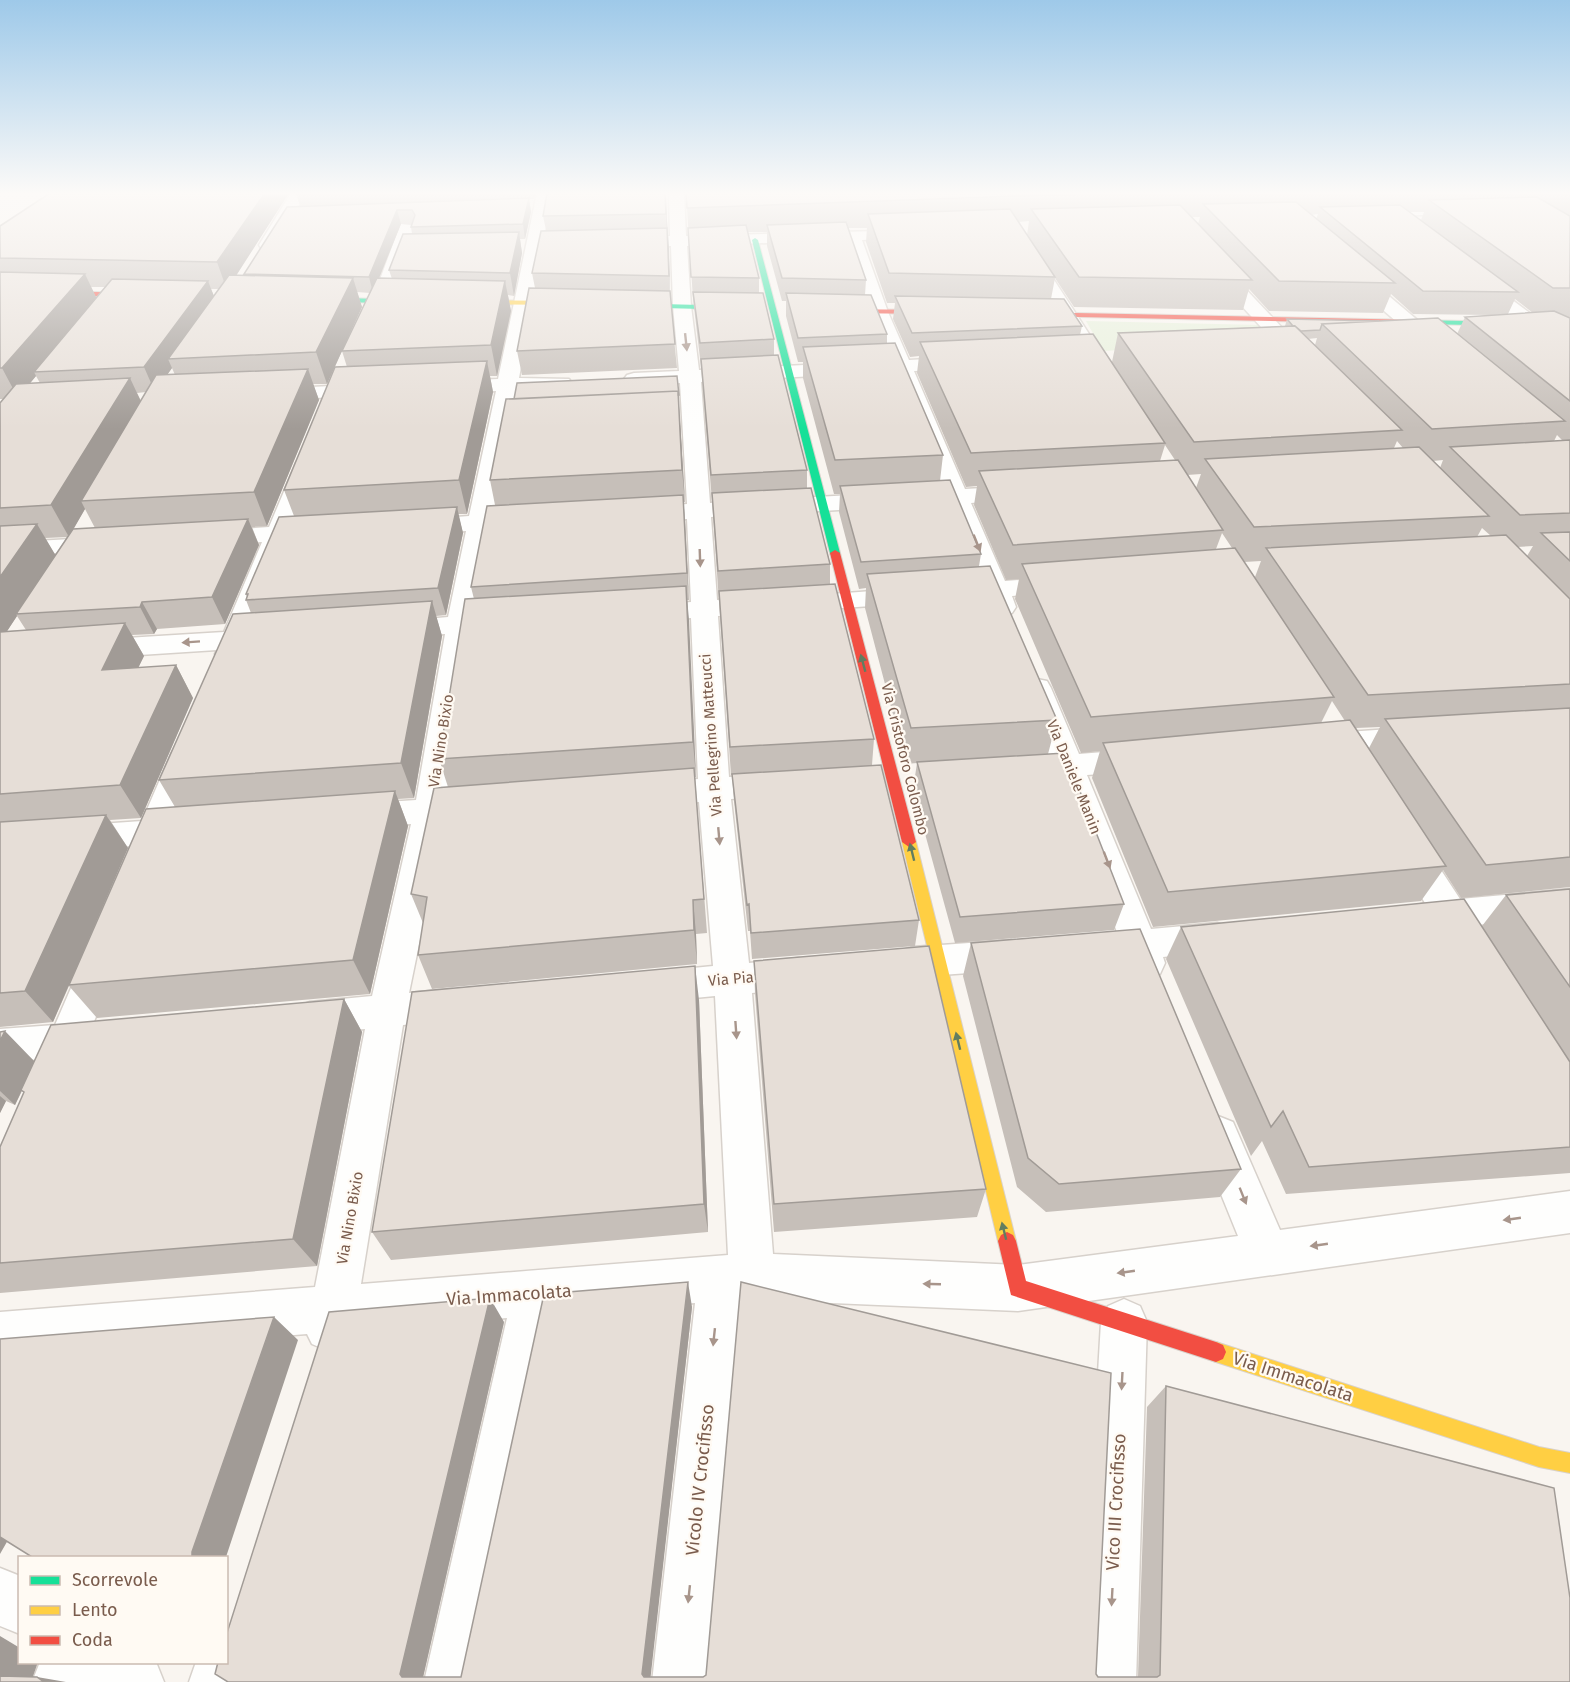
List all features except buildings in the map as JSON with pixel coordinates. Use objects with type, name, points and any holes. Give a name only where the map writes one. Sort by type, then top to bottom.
[{"type":"street","points":[[362,331],[395,271]]},
{"type":"street","name":"Via Nino Bixio","points":[[313,1374],[334,1307],[387,1011],[430,811],[460,625],[481,523],[513,422],[507,385],[523,302],[533,271]]},
{"type":"street","name":"Via Pellegrino Matteucci","points":[[680,271],[690,376],[680,413],[699,511],[702,610],[714,789],[732,979],[736,1277]]},
{"type":"street","name":"Via Cristoforo Colombo","points":[[760,271],[767,309],[787,371],[939,960],[1018,1288]]},
{"type":"street","points":[[865,271],[879,312],[1015,634]]},
{"type":"street","points":[[1040,271],[1119,396]]},
{"type":"street","points":[[1219,271],[1314,372]]},
{"type":"street","points":[[1349,271],[1447,355]]},
{"type":"street","points":[[1463,271],[1570,352]]},
{"type":"street","points":[[0,292],[163,295]]},
{"type":"street","points":[[102,312],[116,294]]},
{"type":"street","points":[[305,299],[429,302]]},
{"type":"street","points":[[452,302],[580,304]]},
{"type":"street","points":[[614,304],[767,309]]},
{"type":"street","points":[[820,310],[950,313]]},
{"type":"street","points":[[1020,314],[1406,320],[1570,331]]},
{"type":"street","points":[[1407,342],[1570,325]]},
{"type":"street","points":[[1267,349],[1314,346]]},
{"type":"street","points":[[217,682],[348,362]]},
{"type":"street","points":[[610,380],[986,362]]},
{"type":"street","points":[[427,388],[576,382]]},
{"type":"street","points":[[254,396],[392,389]]},
{"type":"street","points":[[619,515],[1039,492]]},
{"type":"street","points":[[398,528],[550,519]]},
{"type":"street","points":[[71,556],[89,525]]},
{"type":"street","points":[[184,540],[338,531]]},
{"type":"street","points":[[0,550],[71,556],[125,543]]},
{"type":"street","points":[[622,615],[1091,583]]},
{"type":"street","points":[[365,631],[530,621]]},
{"type":"street","points":[[68,650],[294,636]]},
{"type":"street","name":"Via Daniele Manin","points":[[1029,667],[1158,989]]},
{"type":"street","points":[[135,876],[199,725]]},
{"type":"street","points":[[1335,732],[1361,772]]},
{"type":"street","points":[[1294,746],[1335,732],[1444,736]]},
{"type":"street","points":[[999,771],[1165,758]]},
{"type":"street","points":[[620,796],[809,783]]},
{"type":"street","points":[[326,819],[501,806]]},
{"type":"street","points":[[1393,823],[1476,954]]},
{"type":"street","points":[[0,843],[211,827]]},
{"type":"street","points":[[1391,920],[1570,903]]},
{"type":"street","points":[[881,965],[1140,945],[1248,934]]},
{"type":"street","points":[[48,1083],[108,942]]},
{"type":"street","name":"Via Pia","points":[[625,989],[836,970]]},
{"type":"street","points":[[280,1021],[482,1002]]},
{"type":"street","points":[[0,1046],[115,1036]]},
{"type":"street","points":[[1208,1110],[1267,1252]]},
{"type":"street","name":"Via Immacolata","points":[[0,1335],[736,1277],[1018,1288],[1570,1212]]},
{"type":"street","name":"Vicolo IV Crocifisso","points":[[680,1682],[736,1277]]},
{"type":"street","name":"Via Immacolata","points":[[1018,1288],[1124,1322],[1552,1474]]},
{"type":"street","points":[[452,1682],[535,1294]]},
{"type":"street","name":"Vico III Crocifisso","points":[[1108,1682],[1124,1322]]},
{"type":"street","points":[[0,1595],[18,1606]]},
{"type":"street","points":[[60,1682],[69,1664]]},
{"type":"street","points":[[109,1664],[136,1682]]},
{"type":"street","points":[[218,1682],[223,1664]]},
{"type":"green space","points":[[1086,321],[1260,325],[1275,341],[1103,351]]},
{"type":"traffic: fast","points":[[763,271],[835,553]]},
{"type":"traffic: fast","points":[[314,299],[412,302]]},
{"type":"traffic: fast","points":[[626,305],[739,308]]},
{"type":"traffic: fast","points":[[1421,322],[1570,325]]},
{"type":"traffic: slow","points":[[464,302],[571,303]]},
{"type":"traffic: slow","points":[[909,842],[1007,1241]]},
{"type":"traffic: slow","points":[[1216,1352],[1539,1457],[1570,1463]]},
{"type":"traffic: jam","points":[[0,292],[145,295]]},
{"type":"traffic: jam","points":[[833,311],[940,312]]},
{"type":"traffic: jam","points":[[1031,314],[1421,322]]},
{"type":"traffic: jam","points":[[835,553],[909,842]]},
{"type":"traffic: jam","points":[[1007,1241],[1018,1288],[1216,1352]]}]
